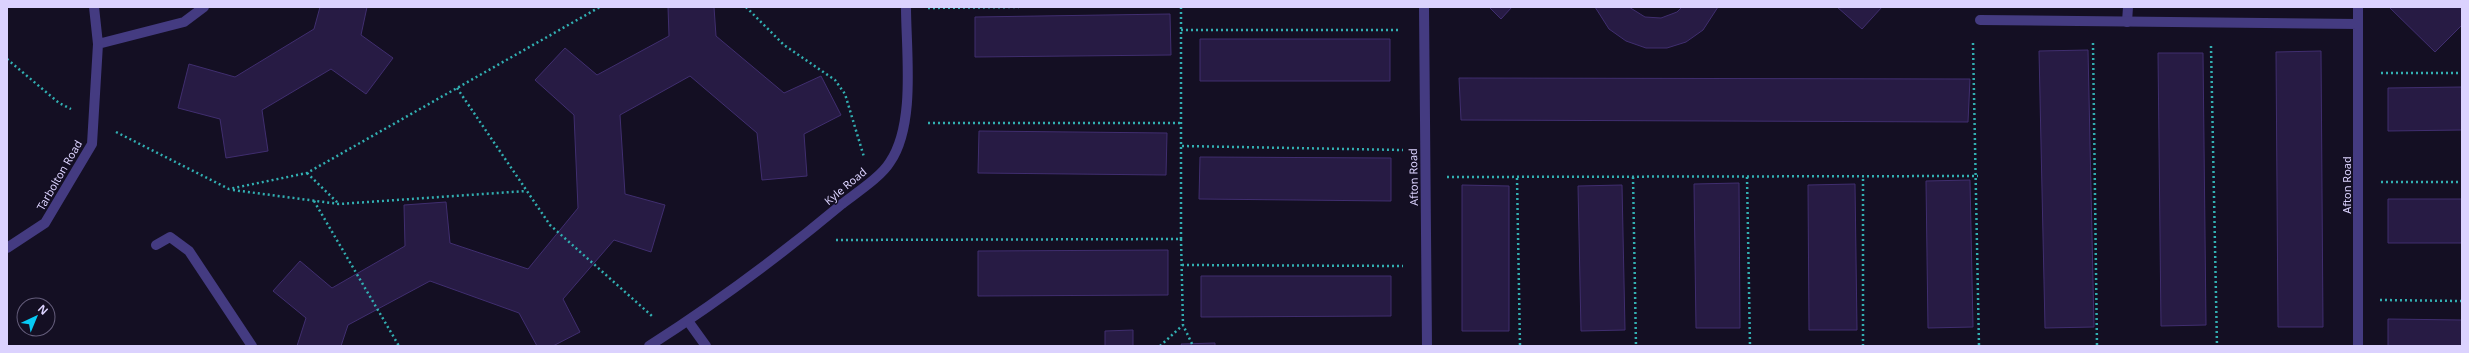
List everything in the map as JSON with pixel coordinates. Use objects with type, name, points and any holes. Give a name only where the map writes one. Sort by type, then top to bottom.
[{"type":"street","name":"Tarbolton Road","points":[[7,248],[45,223],[92,144],[98,44],[94,7]]},
{"type":"street","points":[[98,44],[184,22],[204,7]]},
{"type":"street","name":"Afton Road","points":[[1424,7],[1427,346]]},
{"type":"street","points":[[2128,7],[2128,22]]},
{"type":"street","name":"Afton Road","points":[[2358,7],[2358,346]]},
{"type":"street","name":"Kyle Road","points":[[649,346],[688,321],[799,240],[871,181],[890,162],[902,135],[906,108],[906,8]]},
{"type":"street","points":[[1980,20],[2358,24]]},
{"type":"street","points":[[156,245],[170,237],[189,251],[252,346]]},
{"type":"street","points":[[688,321],[706,346]]},
{"type":"path","points":[[229,189],[306,173],[600,7]]},
{"type":"path","points":[[746,7],[784,46],[834,80],[844,94],[871,181]]},
{"type":"path","points":[[906,8],[1019,7]]},
{"type":"path","points":[[1180,7],[1183,325],[1193,346]]},
{"type":"path","points":[[1181,30],[1424,30]]},
{"type":"path","points":[[1972,35],[1979,346]]},
{"type":"path","points":[[2093,39],[2097,346]]},
{"type":"path","points":[[2211,41],[2217,346]]},
{"type":"path","points":[[7,59],[59,103],[229,189],[339,204],[527,190]]},
{"type":"path","points":[[2358,73],[2462,72]]},
{"type":"path","points":[[457,88],[550,225],[670,332]]},
{"type":"path","points":[[903,123],[1182,123]]},
{"type":"path","points":[[1182,146],[1425,150]]},
{"type":"path","points":[[306,173],[339,204]]},
{"type":"path","points":[[1425,176],[1517,178],[1978,176]]},
{"type":"path","points":[[1863,176],[1863,346]]},
{"type":"path","points":[[1632,177],[1636,346]]},
{"type":"path","points":[[1747,177],[1750,346]]},
{"type":"path","points":[[1517,178],[1520,346]]},
{"type":"path","points":[[2358,182],[2462,182]]},
{"type":"path","points":[[314,201],[399,346]]},
{"type":"path","points":[[799,240],[1181,239]]},
{"type":"path","points":[[1182,265],[1426,266]]},
{"type":"path","points":[[2358,300],[2462,301]]},
{"type":"path","points":[[1160,346],[1183,325]]},
{"type":"building","points":[[320,7],[367,7],[361,35],[393,58],[366,94],[331,69],[262,110],[268,151],[226,158],[220,119],[178,108],[189,64],[235,77],[314,29]]},
{"type":"building","points":[[668,7],[714,7],[716,36],[784,93],[821,76],[841,115],[804,134],[807,176],[762,180],[757,133],[690,76],[620,115],[625,194],[665,205],[651,252],[614,240],[563,299],[580,332],[553,346],[537,346],[519,313],[430,281],[348,325],[341,346],[297,346],[306,318],[273,291],[300,261],[332,288],[405,246],[404,205],[446,202],[450,243],[528,269],[578,208],[574,115],[535,80],[565,48],[597,75],[669,36]]},
{"type":"building","points":[[1489,7],[1512,7],[1501,19]]},
{"type":"building","points":[[1595,7],[1629,7],[1645,17],[1661,18],[1677,12],[1682,7],[1718,7],[1703,30],[1686,42],[1667,48],[1646,48],[1626,41],[1609,29]]},
{"type":"building","points":[[1837,7],[1882,7],[1862,29]]},
{"type":"building","points":[[2389,7],[2462,7],[2462,25],[2435,52]]},
{"type":"building","points":[[1170,14],[1171,55],[975,57],[975,17]]},
{"type":"building","points":[[1200,39],[1390,39],[1390,81],[1200,81]]},
{"type":"building","points":[[2088,50],[2094,327],[2045,328],[2039,51]]},
{"type":"building","points":[[2321,51],[2323,327],[2278,327],[2276,52]]},
{"type":"building","points":[[2158,53],[2203,53],[2206,325],[2161,326]]},
{"type":"building","points":[[1459,78],[1970,79],[1968,122],[1461,120]]},
{"type":"building","points":[[2462,87],[2462,130],[2388,131],[2388,88]]},
{"type":"building","points":[[979,131],[1167,133],[1166,175],[978,173]]},
{"type":"building","points":[[1200,157],[1391,158],[1391,201],[1199,199]]},
{"type":"building","points":[[1970,180],[1973,327],[1928,328],[1926,181]]},
{"type":"building","points":[[1739,183],[1740,328],[1696,328],[1694,184]]},
{"type":"building","points":[[1855,184],[1857,330],[1809,330],[1808,185]]},
{"type":"building","points":[[1462,185],[1509,186],[1509,331],[1462,331]]},
{"type":"building","points":[[1622,185],[1625,330],[1581,331],[1578,186]]},
{"type":"building","points":[[2388,199],[2462,199],[2462,243],[2388,243]]},
{"type":"building","points":[[1168,250],[1168,295],[978,296],[978,251]]},
{"type":"building","points":[[1201,276],[1391,276],[1391,316],[1201,317]]},
{"type":"building","points":[[2388,319],[2462,320],[2462,346],[2388,346]]},
{"type":"building","points":[[1133,330],[1133,346],[1105,346],[1105,331]]},
{"type":"building","points":[[1215,343],[1215,346],[1182,346],[1181,344]]}]
